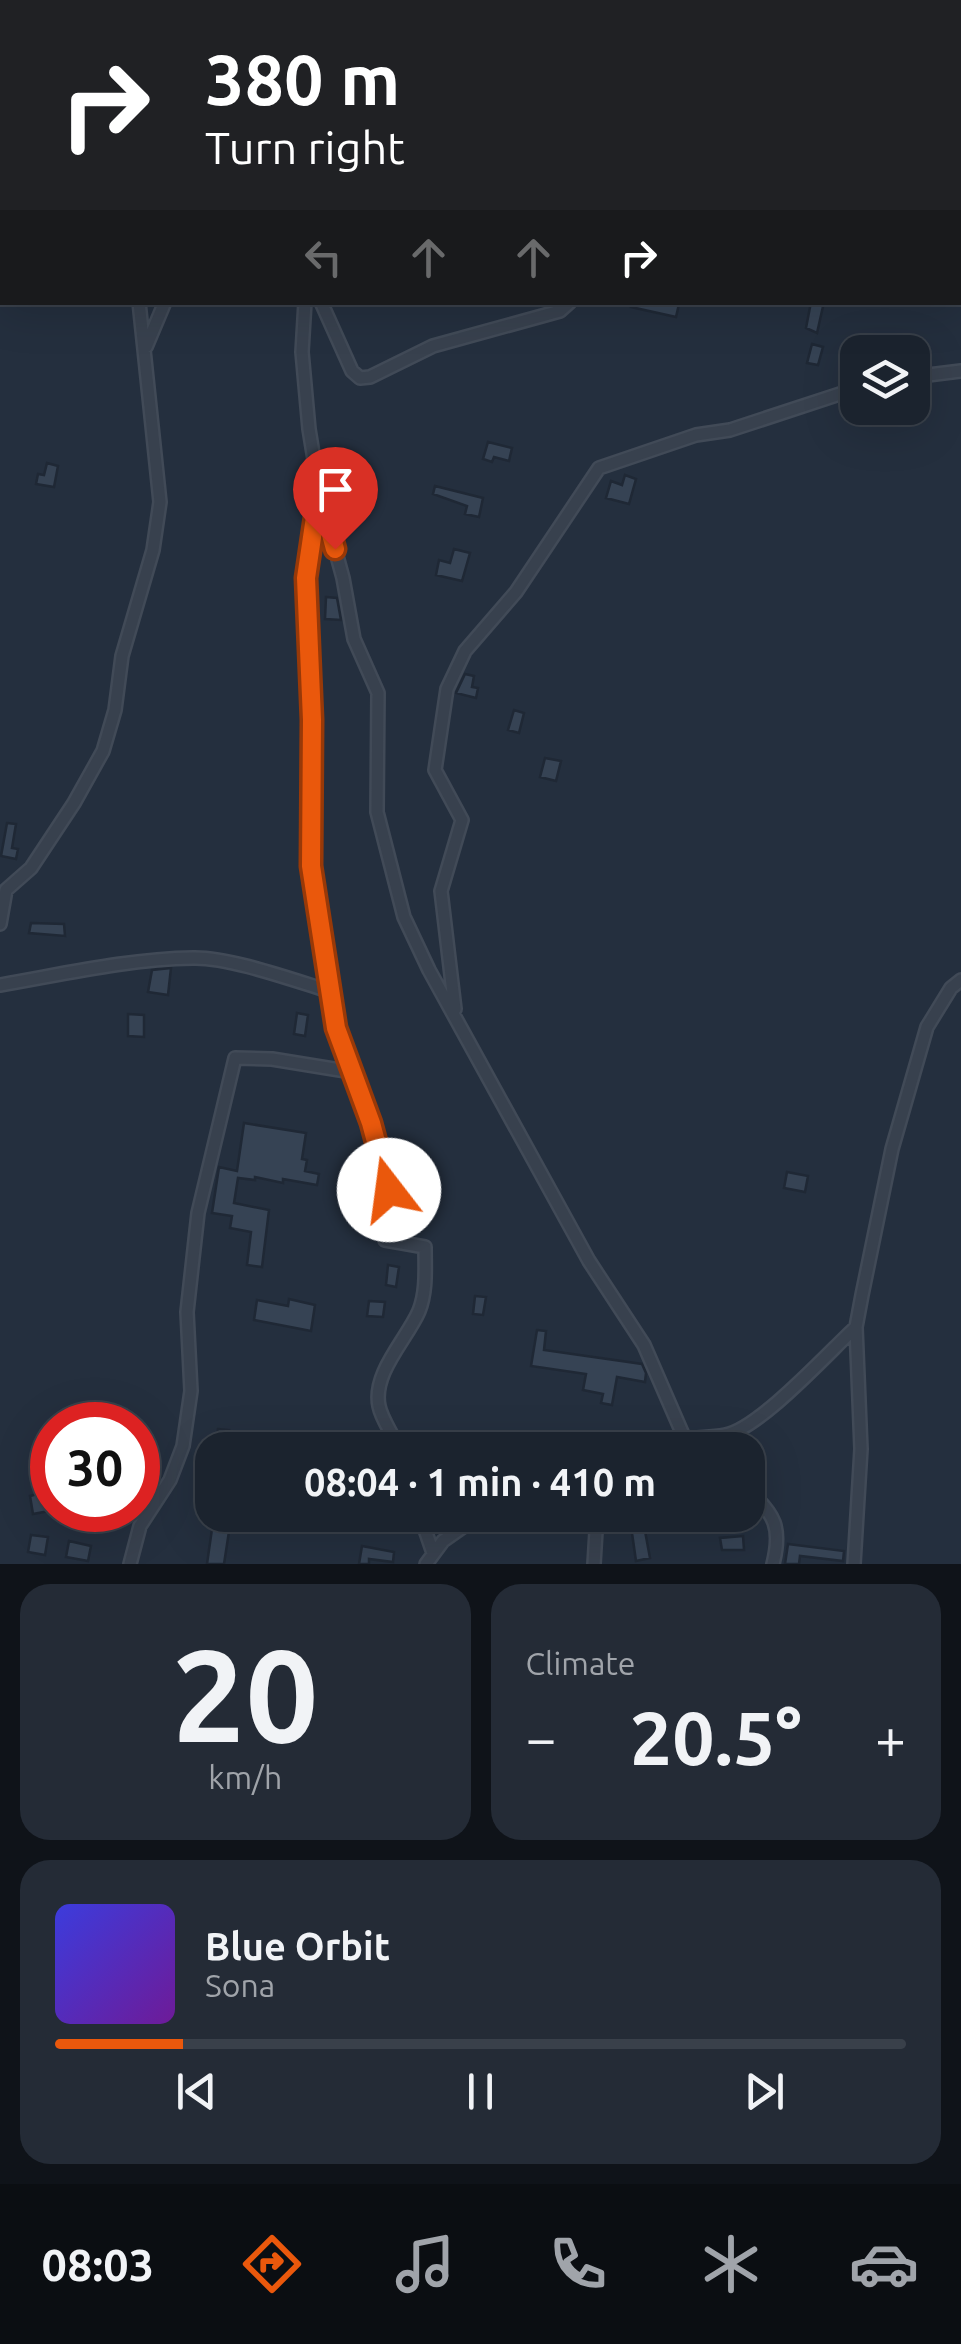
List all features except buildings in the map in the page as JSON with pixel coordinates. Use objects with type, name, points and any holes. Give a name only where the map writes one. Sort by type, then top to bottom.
[{"type":"street","points":[[0,924],[6,890],[31,868],[74,803],[102,751],[115,710],[122,656],[160,519],[140,305]]},
{"type":"street","points":[[144,351],[164,305]]},
{"type":"street","points":[[305,305],[302,352],[319,490],[343,578],[354,639],[378,693],[377,812],[404,916],[589,1261],[644,1345],[681,1432]]},
{"type":"street","points":[[322,305],[352,371],[360,378],[388,370],[433,346],[560,311],[567,305]]},
{"type":"street","points":[[930,375],[961,371]]},
{"type":"street","points":[[456,1018],[441,892],[462,820],[435,770],[447,688],[465,651],[516,592],[599,468],[696,435],[730,430],[840,394]]},
{"type":"street","points":[[319,490],[306,578],[311,676],[311,866],[336,1028],[371,1123],[389,1190],[385,1240],[425,1247],[419,1310],[380,1388],[378,1405],[390,1432]]},
{"type":"street","points":[[0,985],[147,960],[195,958],[275,974],[329,992]]},
{"type":"street","points":[[854,1564],[861,1449],[856,1327],[892,1148],[927,1027],[951,988],[961,980]]},
{"type":"street","points":[[130,1564],[140,1526],[170,1480],[183,1446],[191,1391],[187,1312],[198,1213],[236,1058],[272,1059],[352,1072]]},
{"type":"street","points":[[734,1432],[754,1422],[856,1327]]},
{"type":"street","points":[[765,1505],[778,1529],[773,1564]]},
{"type":"street","points":[[424,1532],[429,1558]]},
{"type":"street","points":[[429,1558],[455,1532]]},
{"type":"street","points":[[594,1564],[596,1532]]},
{"type":"route","points":[[335,549],[319,490],[306,578],[311,658],[311,866],[336,1028],[371,1123],[389,1190]]}]
